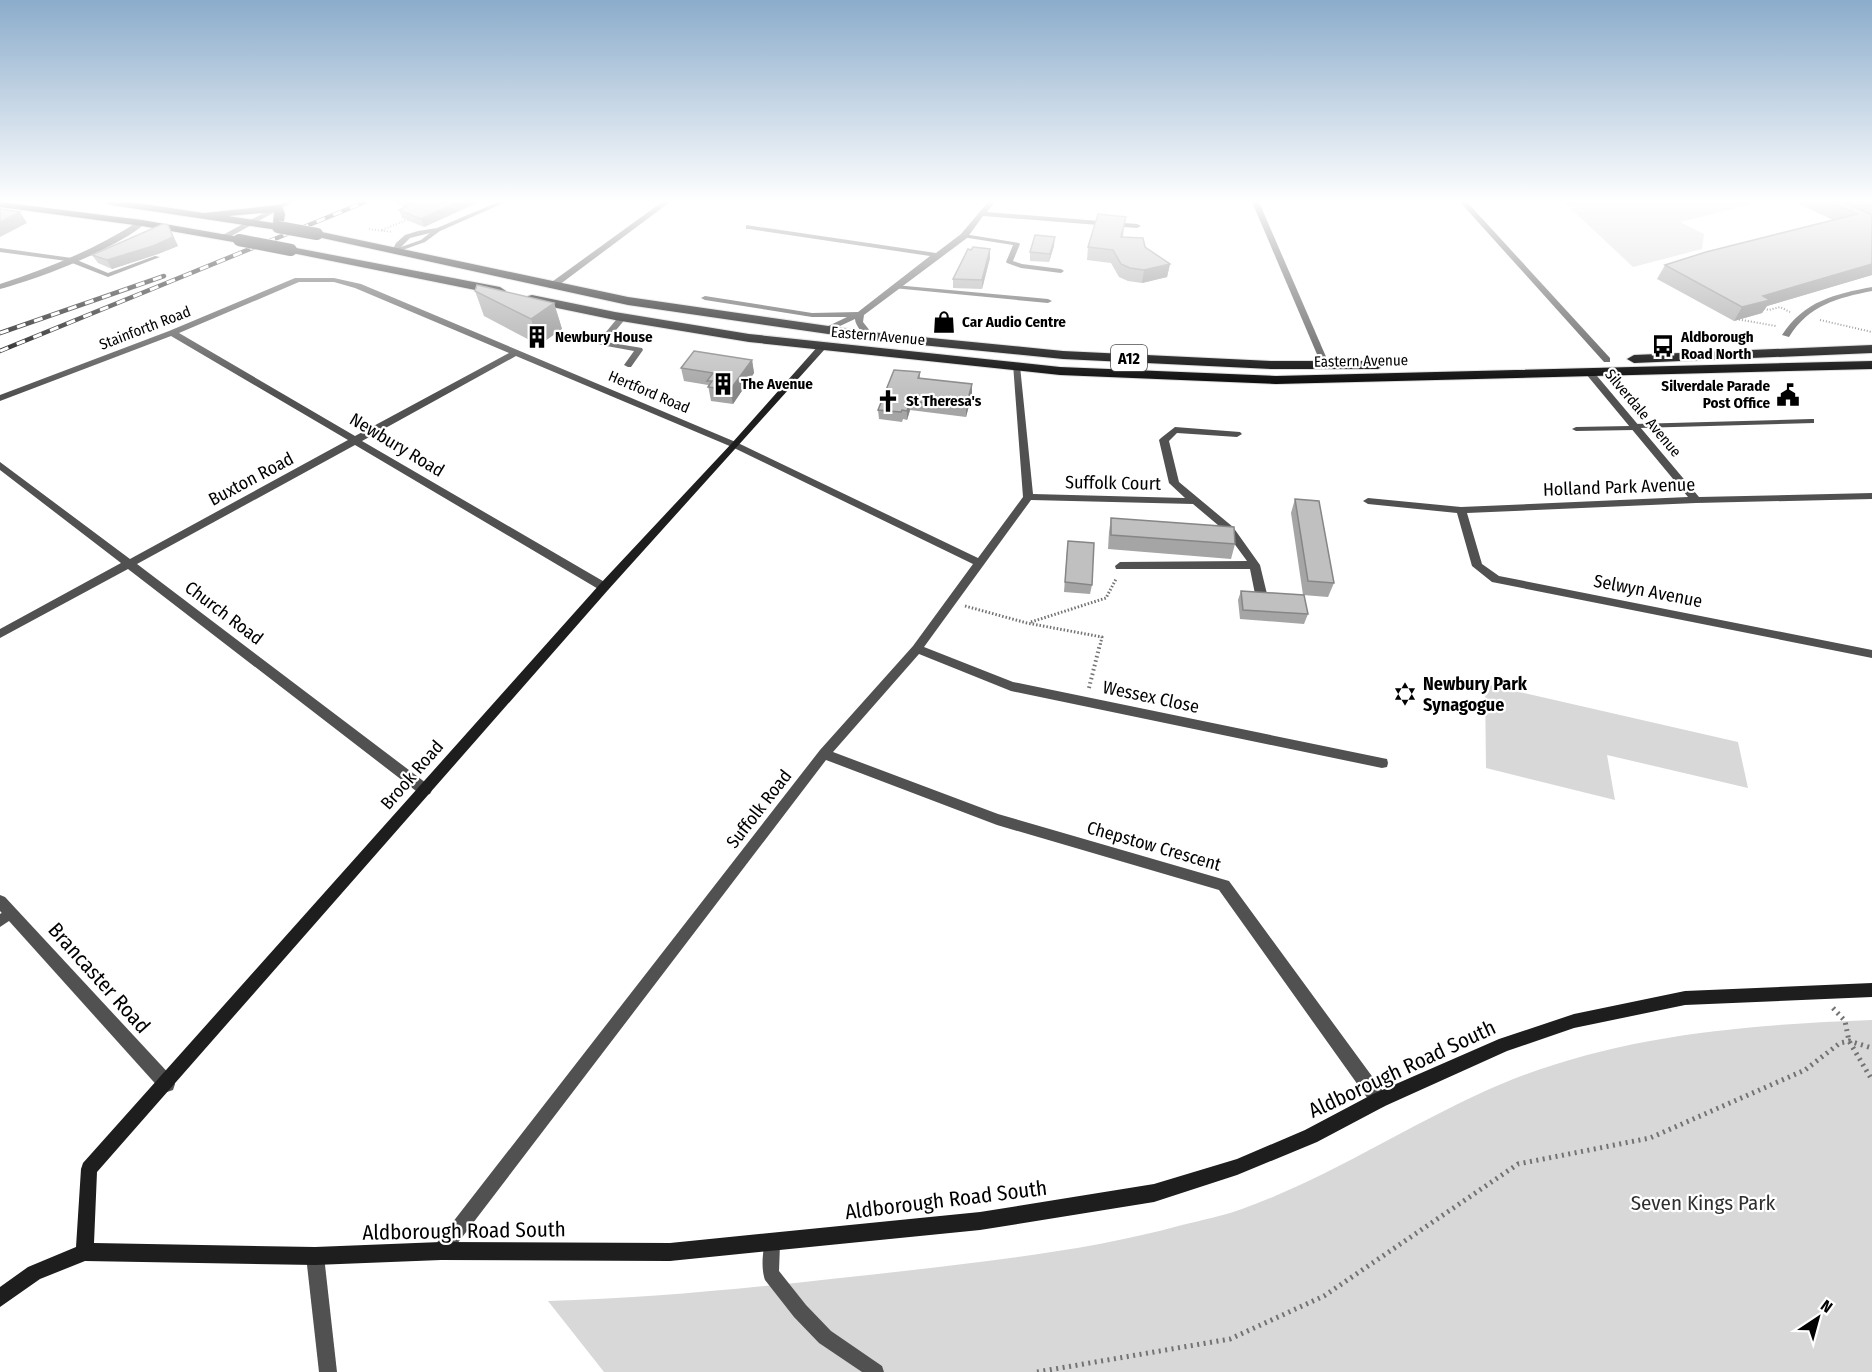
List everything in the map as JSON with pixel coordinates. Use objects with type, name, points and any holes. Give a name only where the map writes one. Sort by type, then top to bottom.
[{"type":"highway","name":"Eastern Avenue","points":[[370,266],[623,317],[822,347],[1060,371],[1276,380],[1872,365]]},
{"type":"highway","points":[[414,266],[423,275]]},
{"type":"highway","name":"Eastern Avenue","points":[[455,266],[628,302],[870,336],[1063,355],[1326,366],[1607,360],[1872,349]]},
{"type":"street","points":[[0,287],[57,266]]},
{"type":"street","points":[[552,286],[579,266]]},
{"type":"street","points":[[824,330],[861,314],[923,266]]},
{"type":"street","points":[[1283,266],[1326,366]]},
{"type":"street","points":[[1522,266],[1607,360]]},
{"type":"street","name":"Stainforth Road","points":[[0,398],[172,333],[298,280]]},
{"type":"street","name":"Hertford Road","points":[[298,280],[334,280],[358,286],[735,445],[978,562]]},
{"type":"street","points":[[705,298],[812,315],[861,314]]},
{"type":"street","points":[[861,314],[859,322],[870,336]]},
{"type":"street","name":"Newbury Road","points":[[172,333],[604,587]]},
{"type":"street","name":"Brook Road","points":[[85,1252],[89,1169],[167,1084],[604,587],[822,347]]},
{"type":"street","name":"Buxton Road","points":[[0,634],[517,352]]},
{"type":"street","points":[[1016,366],[1028,497]]},
{"type":"street","name":"Silverdale Avenue","points":[[1589,372],[1696,500]]},
{"type":"street","name":"Suffolk Court","points":[[1237,434],[1175,430],[1164,440],[1174,483],[1229,529],[1255,565],[1261,594]]},
{"type":"street","name":"Church Road","points":[[0,465],[425,790]]},
{"type":"street","name":"Holland Park Avenue","points":[[1368,501],[1461,510],[1696,500],[1872,496]]},
{"type":"street","name":"Suffolk Court","points":[[1028,497],[1197,501]]},
{"type":"street","name":"Suffolk Road","points":[[441,1251],[824,754],[917,649],[978,562],[1028,497]]},
{"type":"street","name":"Selwyn Avenue","points":[[1461,510],[1477,566],[1496,579],[1872,654]]},
{"type":"street","points":[[1122,566],[1255,565]]},
{"type":"street","name":"Wessex Close","points":[[917,649],[1011,686],[1382,763]]},
{"type":"street","name":"Chepstow Crescent","points":[[824,754],[997,819],[1224,885],[1379,1100]]},
{"type":"street","name":"Brancaster Road","points":[[0,901],[5,917],[167,1084]]},
{"type":"street","name":"Aldborough Road South","points":[[0,1298],[34,1273],[85,1252],[315,1256],[441,1251],[670,1252],[772,1244],[980,1221],[1154,1193],[1237,1167],[1311,1136],[1379,1100],[1505,1044],[1574,1021],[1685,998],[1872,990]]},
{"type":"street","points":[[315,1256],[328,1372]]},
{"type":"lane","points":[[84,266],[108,275],[132,266]]},
{"type":"lane","points":[[1021,266],[1061,271]]},
{"type":"lane","points":[[896,287],[1048,301]]},
{"type":"lane","points":[[1786,335],[1795,319],[1819,304],[1872,289]]},
{"type":"lane","points":[[623,317],[601,343],[639,350],[628,365]]},
{"type":"lane","points":[[1576,429],[1811,421]]},
{"type":"lane","points":[[772,1244],[771,1274],[800,1311],[825,1337],[876,1372]]},
{"type":"path","points":[[1768,305],[1775,308]]},
{"type":"path","points":[[1786,318],[1794,313]]},
{"type":"path","points":[[1732,317],[1780,327]]},
{"type":"path","points":[[1027,623],[1106,598],[1122,566]]},
{"type":"path","points":[[950,602],[1027,623],[1102,637],[1086,702]]},
{"type":"path","points":[[1819,992],[1845,1021],[1849,1041],[1872,1080]]},
{"type":"path","points":[[1037,1372],[1230,1339],[1324,1296],[1518,1164],[1650,1138],[1805,1070],[1840,1043],[1849,1041],[1872,1048]]},
{"type":"green space","points":[[1485,684],[1738,742],[1748,788],[1607,755],[1615,800],[1486,768]]},
{"type":"green space","name":"Seven Kings Park","points":[[1872,1020],[1872,1372],[604,1372],[548,1301],[682,1294],[815,1281],[1009,1258],[1079,1248],[1148,1234],[1227,1214],[1273,1197],[1334,1169],[1483,1092],[1529,1073],[1577,1058],[1625,1046],[1723,1030]]},
{"type":"building","points":[[959,266],[986,266],[982,280],[953,279]]},
{"type":"building","points":[[1126,266],[1161,266],[1144,270]]},
{"type":"building","points":[[1667,266],[1865,266],[1763,296],[1770,300],[1742,307]]},
{"type":"building","points":[[477,285],[554,303],[531,319],[475,291]]},
{"type":"building","points":[[694,351],[752,360],[730,390],[708,387],[712,381],[707,381],[713,373],[681,368]]},
{"type":"building","points":[[894,370],[920,372],[918,378],[972,384],[966,407],[910,401],[907,411],[878,410]]},
{"type":"building","points":[[1295,499],[1319,501],[1334,583],[1308,581]]},
{"type":"building","points":[[1111,518],[1234,527],[1235,544],[1111,535]]},
{"type":"building","points":[[1068,541],[1094,543],[1092,585],[1065,582]]},
{"type":"building","points":[[1241,591],[1304,595],[1308,614],[1243,610]]},
{"type":"railway","points":[[0,351],[208,266]]},
{"type":"railway","points":[[0,333],[164,276]]},
{"type":"place","name":"Car Audio Centre","points":[[944,322]]},
{"type":"place","name":"Newbury House","points":[[537,337]]},
{"type":"place","name":"Aldborough Road North","points":[[1663,346]]},
{"type":"place","name":"The Avenue","points":[[723,384]]},
{"type":"place","name":"Silverdale Parade Post Office","points":[[1788,395]]},
{"type":"place","name":"St Theresa's","points":[[888,401]]},
{"type":"place","name":"Newbury Park Synagogue","points":[[1405,694]]}]
